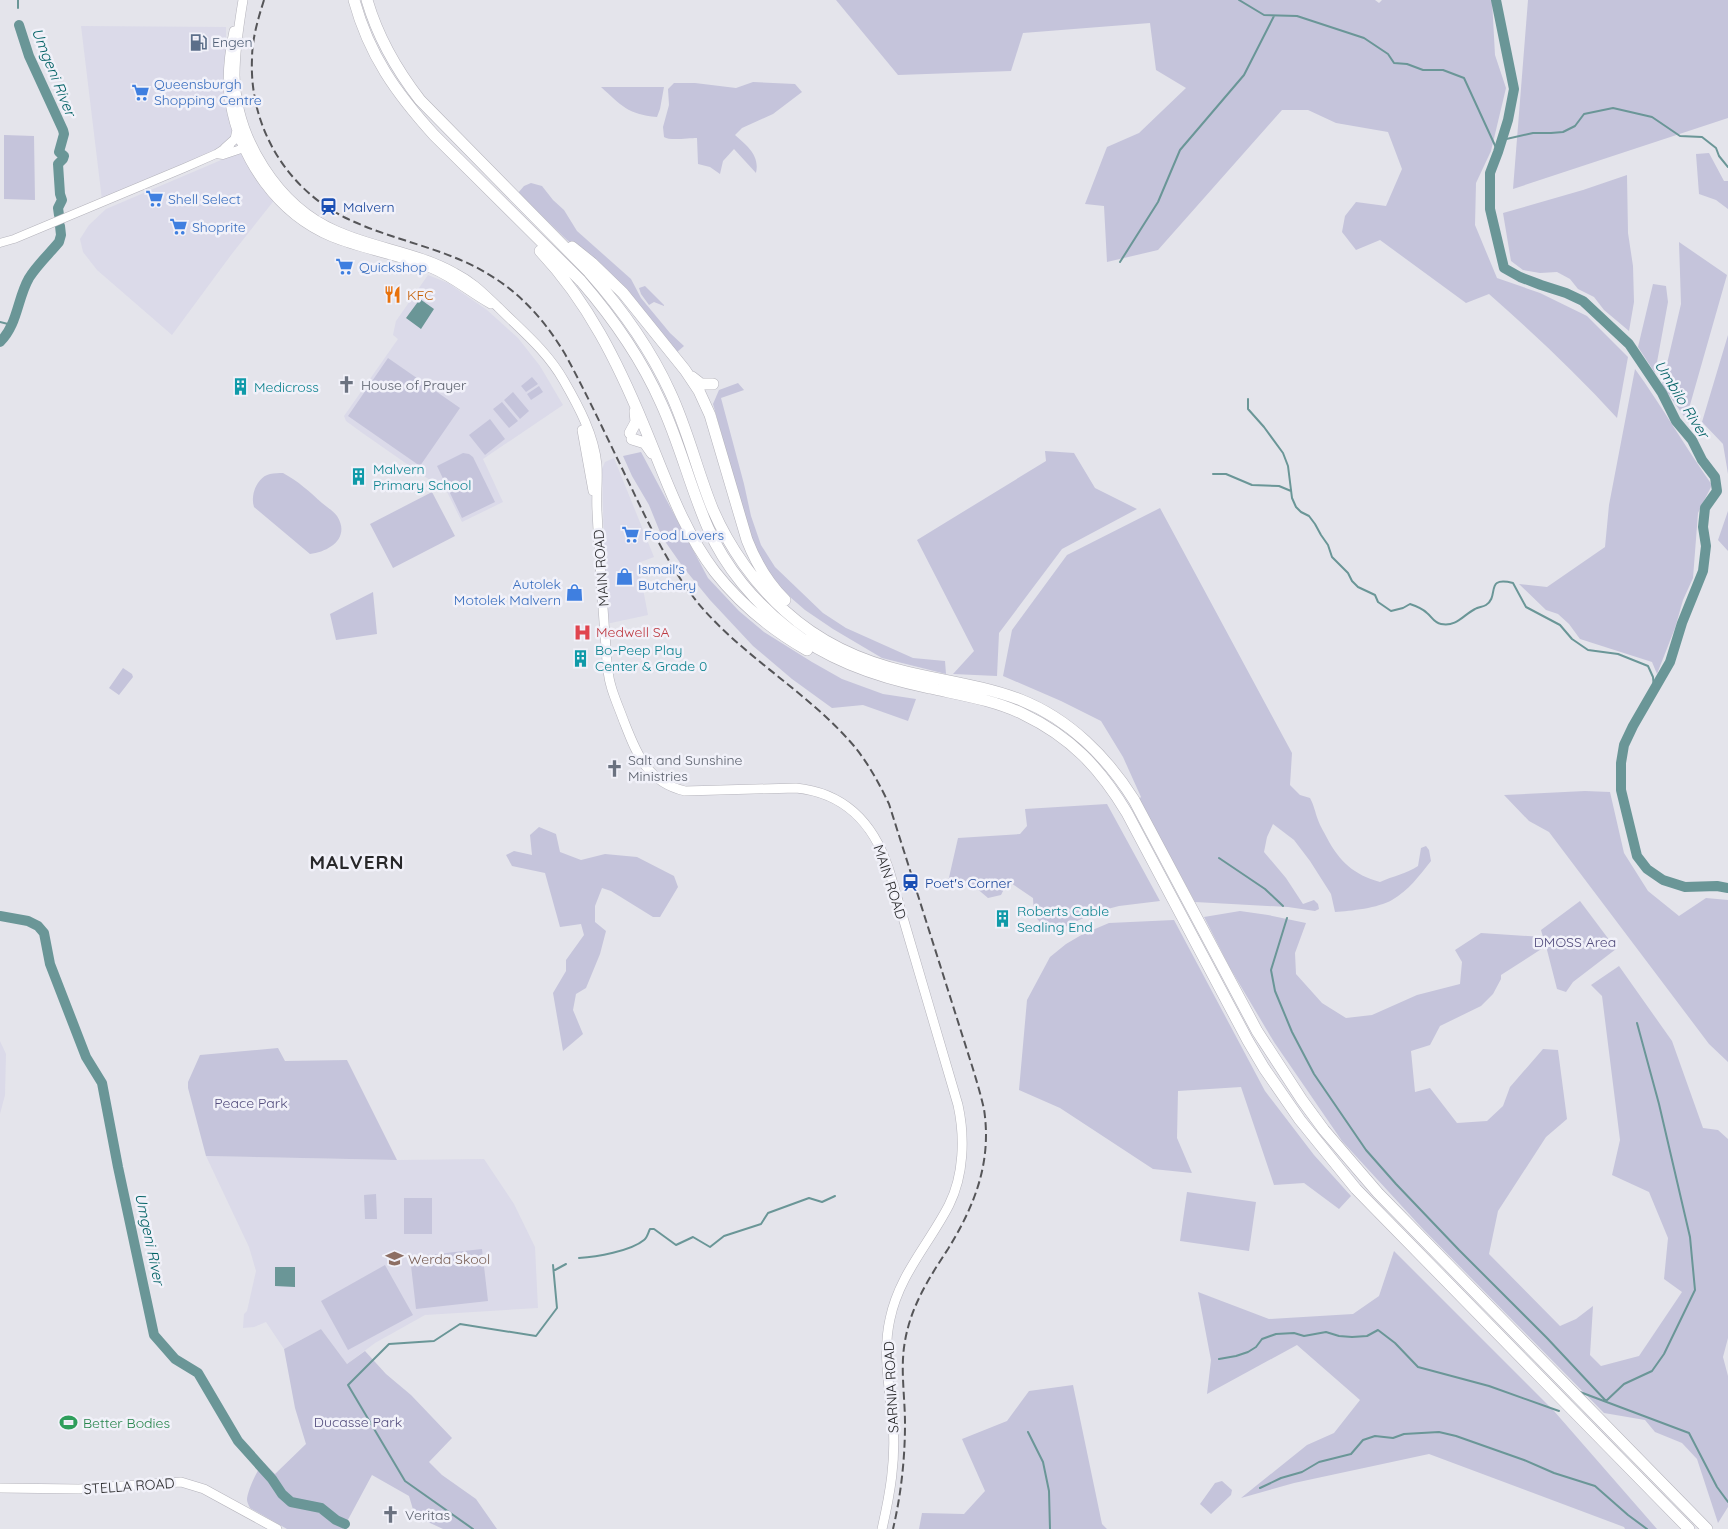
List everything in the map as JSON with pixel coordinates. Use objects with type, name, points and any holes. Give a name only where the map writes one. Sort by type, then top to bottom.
[{"type":"highway","points":[[354,0],[368,40],[387,77],[405,106],[418,123],[538,249],[583,304],[603,337],[682,516],[701,551],[730,590],[750,611],[788,639],[832,662],[894,684],[927,688]]},
{"type":"highway","points":[[368,0],[385,48],[408,85],[420,100],[610,295],[644,344],[670,391],[713,510],[733,548],[751,574],[780,606],[806,628],[842,649],[865,659],[906,672],[978,687],[1019,700],[1046,713],[1093,748],[1117,774],[1134,800],[1257,1031],[1324,1130],[1378,1193],[1707,1529]]},
{"type":"highway","points":[[387,77],[411,110],[434,135],[581,282],[618,328],[641,364],[661,402],[712,538],[751,594],[789,630],[825,652],[863,670],[892,679],[990,702],[1022,713],[1064,738],[1099,771],[1127,813],[1248,1041],[1281,1093],[1314,1139],[1388,1223],[1689,1529]]},
{"type":"highway","points":[[532,214],[592,263],[623,293],[685,370],[702,396],[710,416],[747,540],[754,559],[766,577],[794,610],[865,659]]},
{"type":"highway","points":[[685,370],[701,384],[713,386],[709,400],[710,416]]},
{"type":"highway","points":[[634,405],[636,422],[631,436],[645,443],[656,458]]},
{"type":"main road","name":"MAIN ROAD","points":[[243,4],[236,22],[229,67],[230,102],[237,130],[247,143]]},
{"type":"main road","name":"MAIN ROAD","points":[[243,4],[235,74],[247,143],[263,182],[299,218],[329,236],[358,247],[433,269],[498,308],[532,339],[558,371],[572,395],[584,439],[597,508],[610,685],[635,748],[649,770],[668,786],[685,792],[796,788],[827,794],[854,811],[879,844],[958,1105],[962,1144],[959,1171]]},
{"type":"main road","points":[[224,148],[235,139],[237,130]]},
{"type":"main road","name":"SARNIA ROAD","points":[[882,1529],[891,1485],[893,1460],[893,1424],[886,1345],[890,1318],[903,1279],[950,1202],[959,1171]]},
{"type":"main road","name":"STELLA ROAD","points":[[0,1488],[79,1489],[181,1482],[204,1489],[277,1529]]},
{"type":"street","points":[[0,243],[57,222],[216,154],[224,148],[247,143]]},
{"type":"street","points":[[216,154],[223,155],[247,143]]},
{"type":"shaded area","points":[[81,26],[226,27],[226,56],[241,143],[102,200]]},
{"type":"shaded area","points":[[240,152],[261,183],[276,198],[172,335],[97,270],[83,252],[80,239],[89,225],[106,209]]},
{"type":"shaded area","points":[[428,275],[448,283],[487,310],[518,338],[540,366],[563,405],[483,459],[503,502],[462,522],[447,492],[346,421],[344,416],[398,339],[393,335],[396,321]]},
{"type":"shaded area","points":[[420,299],[434,309],[421,329],[406,318]]},
{"type":"shaded area","points":[[614,458],[654,557],[638,563],[648,615],[606,624],[602,469],[605,462]]},
{"type":"shaded area","points":[[0,1041],[6,1054],[5,1095],[0,1114]]},
{"type":"shaded area","name":"Werda Skool","points":[[206,1156],[397,1160],[484,1159],[514,1204],[535,1247],[538,1308],[425,1315],[375,1343],[347,1364],[321,1329],[284,1349],[266,1322],[254,1327],[243,1328],[244,1314],[247,1311],[256,1271],[249,1247]]},
{"type":"shaded area","points":[[275,1267],[295,1267],[295,1287],[275,1286]]},
{"type":"green space","points":[[836,0],[1375,0],[1379,3],[1382,0],[1492,0],[1495,55],[1506,88],[1491,151],[1476,183],[1475,225],[1497,278],[1540,293],[1587,316],[1628,357],[1617,418],[1555,354],[1489,294],[1466,303],[1380,240],[1356,250],[1342,232],[1345,216],[1356,202],[1386,206],[1402,169],[1388,132],[1336,123],[1308,110],[1282,110],[1158,250],[1107,262],[1104,206],[1085,204],[1107,147],[1139,133],[1186,88],[1156,70],[1150,23],[1023,33],[1011,71],[898,75]]},
{"type":"green space","points":[[1528,0],[1728,0],[1728,118],[1513,189]]},
{"type":"green space","points":[[753,82],[795,84],[802,92],[773,114],[742,128],[735,135],[752,151],[756,161],[756,173],[734,149],[723,161],[720,174],[710,167],[698,164],[697,138],[675,139],[664,137],[663,127],[669,105],[668,89],[674,83],[695,83],[736,88]]},
{"type":"green space","points":[[601,87],[664,87],[657,117],[639,114],[626,108]]},
{"type":"green space","points":[[4,135],[34,136],[35,200],[4,199]]},
{"type":"green space","points":[[1709,153],[1724,181],[1728,181],[1728,209],[1716,200],[1699,194],[1696,154]]},
{"type":"green space","points":[[1627,175],[1628,233],[1633,266],[1634,302],[1629,331],[1604,310],[1594,297],[1578,289],[1570,279],[1557,272],[1540,273],[1523,270],[1511,261],[1503,213]]},
{"type":"green space","points":[[531,183],[542,186],[564,210],[577,231],[631,279],[641,298],[670,333],[684,346],[676,353],[605,271],[567,240],[518,193],[524,186]]},
{"type":"green space","points":[[1679,242],[1727,275],[1686,419],[1662,385],[1681,304]]},
{"type":"green space","points":[[1653,284],[1666,286],[1668,302],[1655,373],[1638,347]]},
{"type":"green space","points":[[645,286],[664,306],[654,302],[649,305],[639,288]]},
{"type":"green space","points":[[1728,335],[1728,474],[1723,444],[1702,422]]},
{"type":"green space","points":[[388,358],[460,408],[420,466],[348,416]]},
{"type":"green space","points":[[1635,369],[1712,485],[1698,513],[1693,578],[1683,600],[1675,628],[1657,674],[1652,662],[1580,639],[1569,624],[1558,614],[1546,610],[1519,584],[1547,587],[1605,547],[1609,505]]},
{"type":"green space","points":[[532,377],[538,384],[526,392],[521,386]]},
{"type":"green space","points":[[738,383],[744,390],[721,398],[751,516],[761,545],[775,567],[823,613],[846,628],[913,658],[945,661],[946,674],[882,658],[833,629],[805,610],[782,590],[764,565],[750,535],[713,404],[719,390]]},
{"type":"green space","points":[[539,386],[543,392],[531,400],[527,394]]},
{"type":"green space","points":[[513,392],[529,411],[520,419],[504,400]]},
{"type":"green space","points":[[502,402],[518,421],[509,428],[493,409]]},
{"type":"green space","points":[[490,419],[505,439],[485,455],[469,435]]},
{"type":"green space","points":[[1045,451],[1074,453],[1095,488],[1137,509],[1062,549],[999,633],[997,676],[953,674],[974,651],[917,540],[1046,461]]},
{"type":"green space","points":[[641,452],[708,578],[739,611],[764,632],[842,679],[883,694],[916,699],[908,721],[863,705],[832,708],[792,679],[753,646],[710,600],[662,537],[649,505],[623,456]]},
{"type":"green space","points":[[463,453],[473,457],[495,502],[462,518],[437,466]]},
{"type":"green space","points":[[283,473],[304,487],[337,516],[341,524],[340,537],[331,547],[310,554],[254,507],[254,492],[261,479],[270,474]]},
{"type":"green space","points":[[432,492],[455,536],[393,568],[370,524]]},
{"type":"green space","points":[[1160,508],[1292,753],[1290,785],[1300,795],[1310,798],[1320,824],[1337,854],[1355,871],[1380,882],[1418,866],[1421,848],[1426,846],[1429,850],[1431,861],[1408,887],[1392,900],[1372,907],[1335,912],[1331,894],[1310,861],[1294,840],[1273,824],[1267,837],[1264,852],[1286,878],[1303,904],[1314,900],[1318,904],[1319,909],[1315,911],[1288,907],[1195,902],[1139,799],[1141,797],[1123,757],[1101,721],[1003,676],[1012,630],[1067,555]]},
{"type":"green space","points":[[1728,511],[1728,551],[1718,540]]},
{"type":"green space","points":[[373,592],[377,634],[336,640],[330,614]]},
{"type":"green space","points":[[123,668],[132,674],[133,677],[119,695],[109,688]]},
{"type":"green space","points":[[1585,791],[1610,792],[1624,853],[1648,891],[1679,916],[1706,898],[1728,900],[1728,1062],[1709,1044],[1549,832],[1529,821],[1504,795]]},
{"type":"green space","points":[[1107,804],[1160,901],[1119,906],[1096,912],[1050,934],[1034,915],[1033,898],[1008,881],[1001,895],[988,898],[968,881],[948,882],[958,838],[1020,834],[1027,826],[1025,809]]},
{"type":"green space","points":[[539,827],[556,834],[560,852],[581,860],[605,854],[637,857],[674,876],[678,887],[660,917],[653,917],[611,891],[602,888],[595,906],[595,922],[606,931],[600,954],[586,988],[576,994],[573,1010],[583,1034],[563,1051],[553,993],[566,971],[566,960],[584,935],[581,924],[560,927],[545,873],[512,866],[506,855],[514,851],[532,855],[530,835]]},
{"type":"green space","name":"DMOSS Area","points":[[1580,901],[1616,949],[1573,982],[1566,992],[1557,989],[1546,946],[1501,975],[1501,979],[1493,994],[1481,1006],[1440,1026],[1430,1045],[1411,1051],[1415,1092],[1430,1088],[1457,1123],[1487,1121],[1503,1106],[1510,1087],[1543,1049],[1558,1050],[1567,1119],[1546,1137],[1498,1211],[1489,1254],[1560,1326],[1576,1319],[1593,1306],[1590,1355],[1601,1366],[1639,1356],[1682,1292],[1664,1279],[1668,1238],[1649,1192],[1612,1175],[1620,1140],[1602,996],[1591,985],[1619,966],[1672,1041],[1703,1128],[1718,1130],[1728,1139],[1728,1338],[1723,1357],[1728,1376],[1728,1507],[1718,1523],[1697,1459],[1682,1443],[1655,1432],[1645,1420],[1604,1413],[1422,1228],[1342,1141],[1274,1042],[1230,968],[1204,917],[1240,911],[1306,923],[1295,953],[1296,974],[1322,1003],[1346,1018],[1372,1015],[1417,995],[1460,984],[1462,962],[1455,950],[1481,933],[1543,937],[1541,930]]},
{"type":"green space","points":[[1174,920],[1265,1091],[1314,1155],[1351,1196],[1339,1209],[1304,1183],[1274,1185],[1241,1087],[1178,1091],[1177,1138],[1192,1173],[1153,1169],[1060,1108],[1019,1090],[1027,1000],[1050,957],[1066,944],[1083,934],[1109,923]]},
{"type":"green space","name":"Peace Park","points":[[278,1048],[285,1061],[347,1060],[397,1160],[206,1156],[188,1088],[188,1082],[200,1055]]},
{"type":"green space","points":[[1187,1192],[1256,1202],[1249,1251],[1180,1241]]},
{"type":"green space","points":[[376,1194],[377,1219],[365,1219],[364,1195]]},
{"type":"green space","points":[[404,1198],[432,1198],[432,1234],[404,1234]]},
{"type":"green space","points":[[482,1249],[488,1301],[416,1309],[410,1257]]},
{"type":"green space","points":[[1394,1251],[1554,1411],[1657,1529],[1625,1529],[1624,1527],[1429,1454],[1294,1483],[1241,1498],[1307,1445],[1334,1433],[1360,1400],[1297,1345],[1207,1394],[1211,1360],[1198,1292],[1269,1319],[1353,1314],[1379,1296]]},
{"type":"green space","points":[[385,1265],[413,1315],[348,1350],[321,1301]]},
{"type":"green space","name":"Ducasse Park","points":[[321,1329],[347,1364],[365,1351],[452,1438],[429,1462],[442,1475],[476,1499],[497,1529],[443,1529],[415,1516],[409,1496],[372,1475],[343,1529],[287,1529],[250,1508],[247,1496],[253,1480],[262,1465],[264,1463],[275,1474],[306,1444],[295,1408],[284,1349]]},
{"type":"green space","points":[[1073,1385],[1102,1524],[1107,1529],[919,1529],[922,1513],[964,1514],[985,1491],[962,1439],[1007,1421],[1029,1391]]},
{"type":"green space","points":[[1222,1481],[1232,1490],[1231,1495],[1211,1514],[1200,1504],[1215,1483]]},
{"type":"waterway","name":"Umgeni River","points":[[18,0],[18,8]]},
{"type":"waterway","points":[[1239,0],[1264,15],[1297,16],[1364,38],[1388,54],[1394,63],[1407,64],[1423,70],[1443,70],[1464,78],[1498,152]]},
{"type":"waterway","name":"Umbilo River","points":[[1496,0],[1514,89],[1508,120],[1490,173],[1490,209],[1504,268],[1520,277],[1583,301],[1629,344],[1662,393],[1676,421],[1692,440],[1702,460],[1715,477],[1717,491],[1705,508],[1703,527],[1706,546],[1703,571],[1682,623],[1670,662],[1624,745],[1621,763],[1621,790],[1637,856],[1647,869],[1663,880],[1685,887],[1717,886],[1728,888]]},
{"type":"waterway","points":[[1120,262],[1158,202],[1180,150],[1244,75],[1274,16]]},
{"type":"waterway","name":"Umgeni River","points":[[19,25],[29,56],[64,134],[59,152],[64,156],[58,164],[62,200],[58,208],[59,215]]},
{"type":"waterway","points":[[1502,140],[1533,133],[1563,132],[1575,126],[1584,114],[1613,108],[1652,117],[1680,136],[1702,137],[1716,148],[1719,156],[1728,167]]},
{"type":"waterway","name":"Umgeni River","points":[[0,342],[14,319],[29,278],[59,242],[61,235],[60,226]]},
{"type":"waterway","points":[[0,322],[12,325]]},
{"type":"waterway","points":[[1248,399],[1248,409],[1283,453],[1288,466],[1292,498],[1296,507],[1309,516],[1328,545],[1332,557],[1348,573],[1352,581],[1358,587],[1375,595],[1378,602],[1391,611],[1410,604],[1417,606],[1437,622],[1451,624],[1475,609],[1486,605],[1492,597],[1495,585],[1499,582],[1513,583],[1526,607],[1560,625],[1572,639],[1588,650],[1618,654],[1648,666],[1653,677],[1654,689]]},
{"type":"waterway","points":[[1213,474],[1226,474],[1252,485],[1279,486],[1291,491]]},
{"type":"waterway","points":[[1219,858],[1265,889],[1283,906]]},
{"type":"waterway","name":"Umgeni River","points":[[0,916],[28,921],[38,926],[44,933],[50,964],[86,1057],[102,1083],[154,1335],[175,1359],[198,1373],[238,1441],[272,1479],[282,1494],[291,1502],[321,1508],[336,1520],[345,1524]]},
{"type":"waterway","points":[[1287,918],[1271,970],[1275,991],[1292,1032],[1314,1074],[1366,1150],[1396,1184],[1606,1401],[1624,1384],[1652,1371],[1664,1354],[1695,1290],[1690,1237],[1659,1104],[1637,1023]]},
{"type":"waterway","points":[[579,1258],[604,1255],[631,1247],[645,1239],[650,1229],[654,1229],[676,1245],[693,1237],[710,1247],[724,1236],[761,1224],[768,1213],[809,1198],[822,1202],[835,1196]]},
{"type":"waterway","points":[[555,1270],[566,1264]]},
{"type":"waterway","points":[[473,1529],[405,1481],[348,1385],[389,1344],[434,1341],[460,1324],[536,1336],[557,1308],[553,1265]]},
{"type":"waterway","points":[[1219,1359],[1248,1352],[1256,1347],[1262,1339],[1276,1334],[1294,1333],[1304,1336],[1326,1332],[1352,1337],[1367,1336],[1378,1330],[1395,1343],[1418,1367],[1489,1386],[1559,1411]]},
{"type":"waterway","points":[[1580,1392],[1689,1433],[1717,1487],[1728,1502]]},
{"type":"waterway","points":[[1028,1432],[1043,1462],[1049,1491],[1050,1529]]},
{"type":"waterway","points":[[1260,1488],[1281,1478],[1302,1472],[1319,1462],[1351,1454],[1363,1440],[1375,1436],[1393,1438],[1404,1434],[1439,1432],[1456,1436],[1524,1460],[1554,1473],[1595,1486],[1647,1529]]},
{"type":"railway","points":[[264,0],[253,44],[253,84],[257,109],[265,132],[276,154],[290,174],[326,207],[366,227],[461,260],[479,269],[507,286],[535,312],[565,354],[654,533],[688,590],[735,641],[817,708],[854,746],[864,759],[889,804],[974,1074],[984,1109],[986,1128],[986,1147],[983,1165],[973,1199],[958,1233],[916,1304],[908,1328],[903,1361],[905,1424],[903,1464],[893,1529]]},
{"type":"place","name":"Engen","points":[[198,42]]},
{"type":"place","name":"Queensburgh Shopping Centre","points":[[140,92]]},
{"type":"place","name":"Shell Select","points":[[154,199]]},
{"type":"place","name":"Malvern","points":[[329,207]]},
{"type":"place","name":"Shoprite","points":[[178,227]]},
{"type":"place","name":"Quickshop","points":[[345,267]]},
{"type":"place","name":"KFC","points":[[393,295]]},
{"type":"place","name":"House of Prayer","points":[[347,385]]},
{"type":"place","name":"Medicross","points":[[240,387]]},
{"type":"place","name":"Malvern Primary School","points":[[359,477]]},
{"type":"place","name":"Food Lovers","points":[[630,535]]},
{"type":"place","name":"Ismail's Butchery","points":[[624,577]]},
{"type":"place","name":"Autolek Motolek Malvern","points":[[575,592]]},
{"type":"place","name":"Medwell SA","points":[[582,632]]},
{"type":"place","name":"Bo-Peep Play Center & Grade 0","points":[[581,658]]},
{"type":"place","name":"Salt and Sunshine Ministries","points":[[614,768]]},
{"type":"place","name":"Poet's Corner","points":[[911,883]]},
{"type":"place","name":"Roberts Cable Sealing End","points":[[1003,919]]},
{"type":"place","name":"Werda Skool","points":[[394,1259]]},
{"type":"place","name":"Better Bodies","points":[[69,1423]]},
{"type":"place","name":"Veritas","points":[[391,1515]]},
{"type":"district","name":"MALVERN","points":[[357,862]]}]
